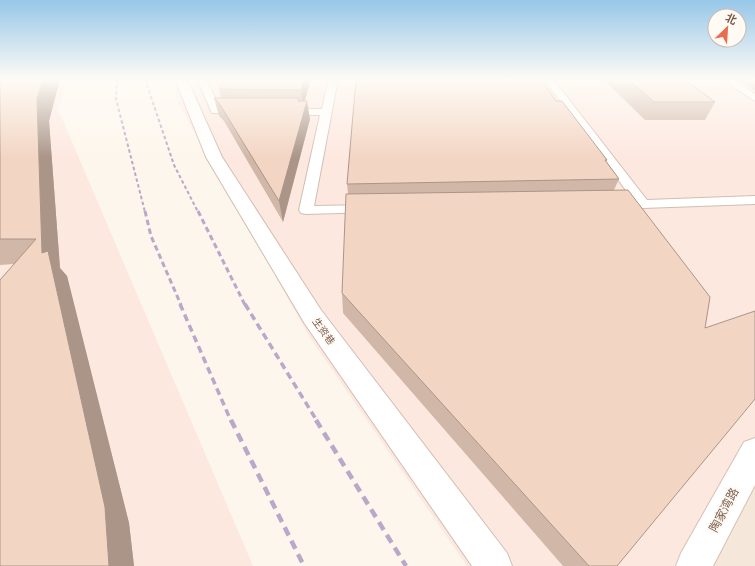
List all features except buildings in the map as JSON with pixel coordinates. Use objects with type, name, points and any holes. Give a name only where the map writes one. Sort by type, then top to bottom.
[{"type":"street","name":"生资巷","points":[[192,105],[214,157],[313,317],[494,566]]},
{"type":"street","name":"陶家湾路","points":[[694,566],[755,453]]},
{"type":"lane","points":[[213,105],[216,111],[256,112]]},
{"type":"lane","points":[[328,105],[306,210],[385,209]]},
{"type":"lane","points":[[568,105],[643,204]]},
{"type":"lane","points":[[271,112],[326,112]]},
{"type":"lane","points":[[604,205],[755,200]]},
{"type":"shaded area","points":[[0,105],[59,105],[58,109],[253,566],[0,566]]},
{"type":"shaded area","points":[[179,105],[755,105],[755,453],[694,566],[467,566],[309,336]]},
{"type":"shaded area","points":[[755,453],[755,566],[694,566]]},
{"type":"railway","points":[[118,105],[145,212]]},
{"type":"railway","points":[[154,105],[174,165],[198,212]]},
{"type":"railway","points":[[145,211],[151,236],[181,305]]},
{"type":"railway","points":[[198,211],[245,305]]},
{"type":"railway","points":[[180,304],[231,421]]},
{"type":"railway","points":[[245,304],[317,421]]},
{"type":"railway","points":[[231,420],[304,566]]},
{"type":"railway","points":[[316,420],[406,566]]}]
